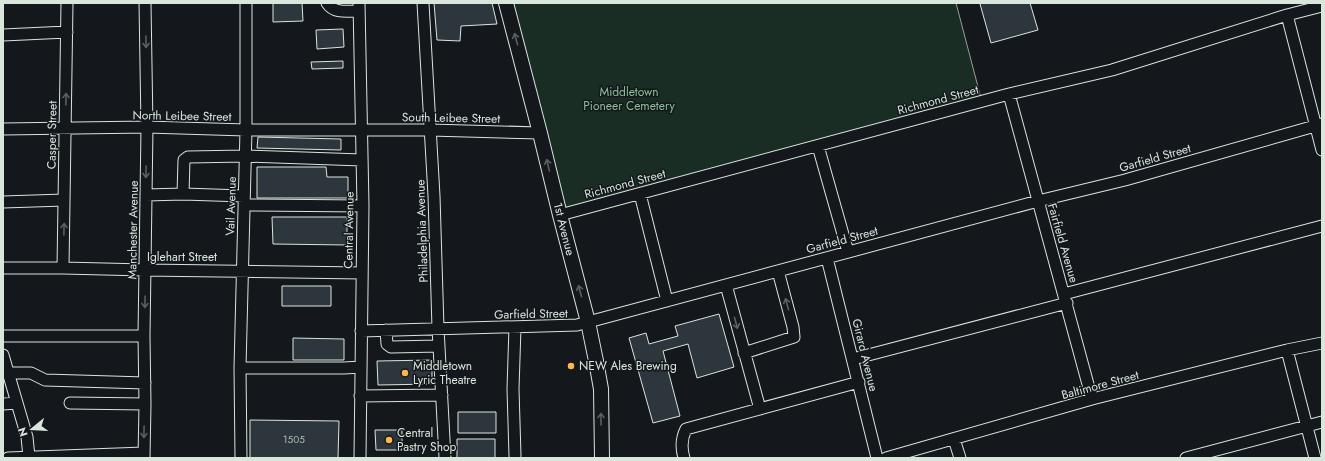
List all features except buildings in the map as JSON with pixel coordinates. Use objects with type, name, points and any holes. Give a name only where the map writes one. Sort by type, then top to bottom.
[{"type":"main road","name":"1st Avenue","points":[[506,3],[588,322],[601,389],[602,458]]},
{"type":"street","name":"Casper Street","points":[[63,268],[67,3]]},
{"type":"street","name":"Manchester Avenue","points":[[144,455],[147,127],[145,3]]},
{"type":"street","name":"Vail Avenue","points":[[241,458],[240,368],[246,130],[246,3]]},
{"type":"street","points":[[327,3],[330,8],[337,11],[359,7]]},
{"type":"street","name":"Philadelphia Avenue","points":[[423,3],[434,196],[438,328],[445,458]]},
{"type":"street","name":"Richmond Street","points":[[560,215],[1009,94],[1112,70],[1287,15],[1322,6]]},
{"type":"street","name":"Central Avenue","points":[[359,7],[363,206],[360,458]]},
{"type":"street","points":[[1287,15],[1319,125],[1322,150]]},
{"type":"street","points":[[3,35],[67,32]]},
{"type":"street","name":"Fairfield Avenue","points":[[1009,94],[1092,399]]},
{"type":"street","name":"Garfield Street","points":[[361,331],[577,325],[1038,201],[1125,180],[1319,125]]},
{"type":"street","name":"North Leibee Street","points":[[3,129],[147,127],[246,130],[361,130]]},
{"type":"street","name":"South Leibee Street","points":[[361,130],[540,133]]},
{"type":"street","points":[[818,146],[848,252]]},
{"type":"street","points":[[183,194],[184,160],[188,157],[245,156],[362,160]]},
{"type":"street","points":[[146,195],[183,194],[244,200],[363,206]]},
{"type":"street","points":[[640,194],[667,301]]},
{"type":"street","points":[[3,202],[64,200]]},
{"type":"street","points":[[853,359],[1322,226]]},
{"type":"street","name":"Girard Avenue","points":[[827,258],[877,458]]},
{"type":"street","name":"Iglehart Street","points":[[3,268],[362,273]]},
{"type":"street","points":[[744,353],[794,337],[793,327],[778,271]]},
{"type":"street","points":[[726,285],[760,409]]},
{"type":"street","points":[[515,327],[513,389],[515,456]]},
{"type":"street","points":[[386,330],[387,344],[391,347],[439,346]]},
{"type":"street","points":[[3,336],[144,336]]},
{"type":"street","name":"Baltimore Street","points":[[886,458],[1092,399],[1287,350],[1322,343]]},
{"type":"street","points":[[1287,350],[1314,458]]},
{"type":"street","points":[[3,355],[27,437],[29,457]]},
{"type":"street","points":[[240,368],[362,367]]},
{"type":"street","points":[[8,373],[31,373],[45,380],[145,383]]},
{"type":"street","points":[[684,458],[682,450],[682,437],[686,429],[859,382]]},
{"type":"street","points":[[360,396],[442,395]]},
{"type":"street","points":[[3,404],[17,403]]},
{"type":"street","points":[[70,403],[145,404]]},
{"type":"street","points":[[1186,458],[1322,422]]},
{"type":"street","points":[[954,438],[960,458]]},
{"type":"street","points":[[8,458],[144,455]]},
{"type":"green space","name":"Middletown Pioneer Cemetery","points":[[506,3],[956,3],[982,102],[560,215]]},
{"type":"place","name":"NEW Ales Brewing","points":[[571,366]]},
{"type":"place","name":"Middletown Lyric Theatre","points":[[405,373]]},
{"type":"place","name":"Central Pastry Shop","points":[[389,440]]}]
